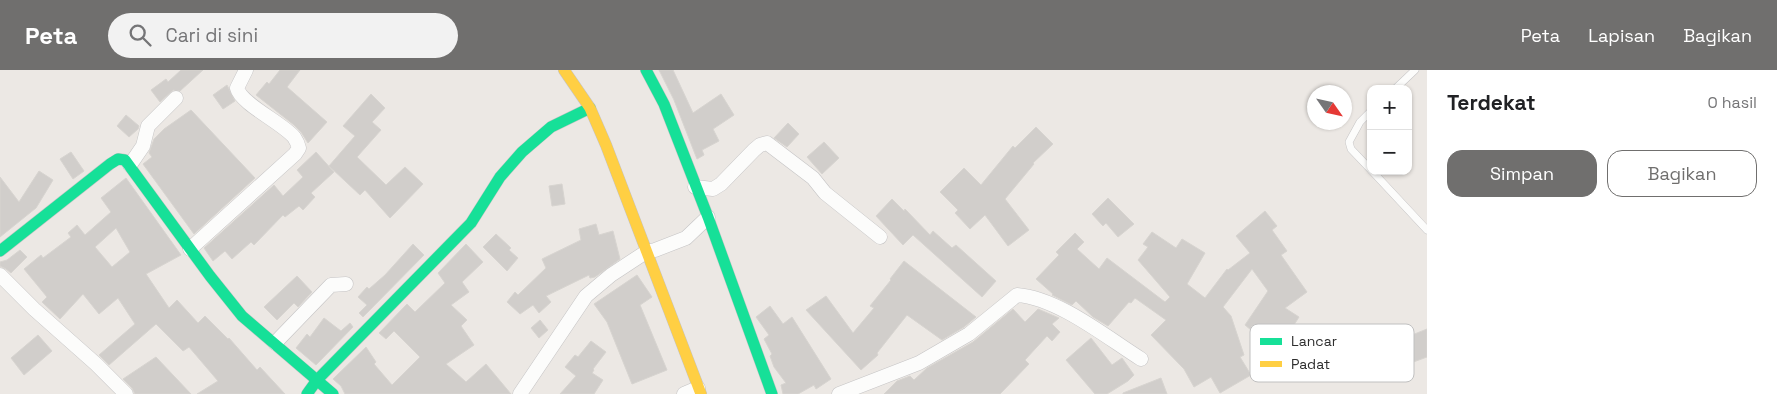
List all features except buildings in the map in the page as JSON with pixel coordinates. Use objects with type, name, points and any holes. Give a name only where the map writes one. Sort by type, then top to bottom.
[{"type":"street","points":[[190,249],[300,148],[294,138],[238,94],[237,88],[246,70]]},
{"type":"street","points":[[564,70],[590,108],[650,251],[699,391],[684,394]]},
{"type":"street","points":[[646,70],[664,104],[708,217],[772,394]]},
{"type":"street","points":[[130,165],[143,146],[148,126],[176,98]]},
{"type":"street","points":[[307,394],[317,380],[471,223],[500,177],[522,152],[551,127],[590,108]]},
{"type":"street","points":[[695,187],[713,189],[722,184],[754,150],[760,145],[767,144],[813,178],[825,193],[880,237]]},
{"type":"street","points":[[0,251],[110,164],[118,159],[125,160],[242,316],[333,394]]},
{"type":"street","points":[[520,394],[586,296],[611,276],[650,251],[686,238],[708,217]]},
{"type":"street","points":[[0,275],[124,393]]},
{"type":"street","points":[[275,343],[331,285],[346,284]]},
{"type":"street","points":[[839,394],[919,363],[969,334],[1017,295],[1031,296],[1059,307],[1140,359]]},
{"type":"lane","points":[[1399,85],[1415,70]]},
{"type":"lane","points":[[1367,116],[1360,122],[1349,142],[1351,149],[1367,166]]},
{"type":"lane","points":[[1376,175],[1427,230]]},
{"type":"traffic: fast","points":[[646,70],[664,104],[708,217],[772,394]]},
{"type":"traffic: fast","points":[[307,394],[317,380],[471,223],[500,177],[522,152],[551,127],[590,108]]},
{"type":"traffic: fast","points":[[0,251],[110,164],[118,159],[125,160],[210,276],[242,316],[333,394]]},
{"type":"traffic: slow","points":[[564,70],[590,108],[606,145],[701,394]]}]
